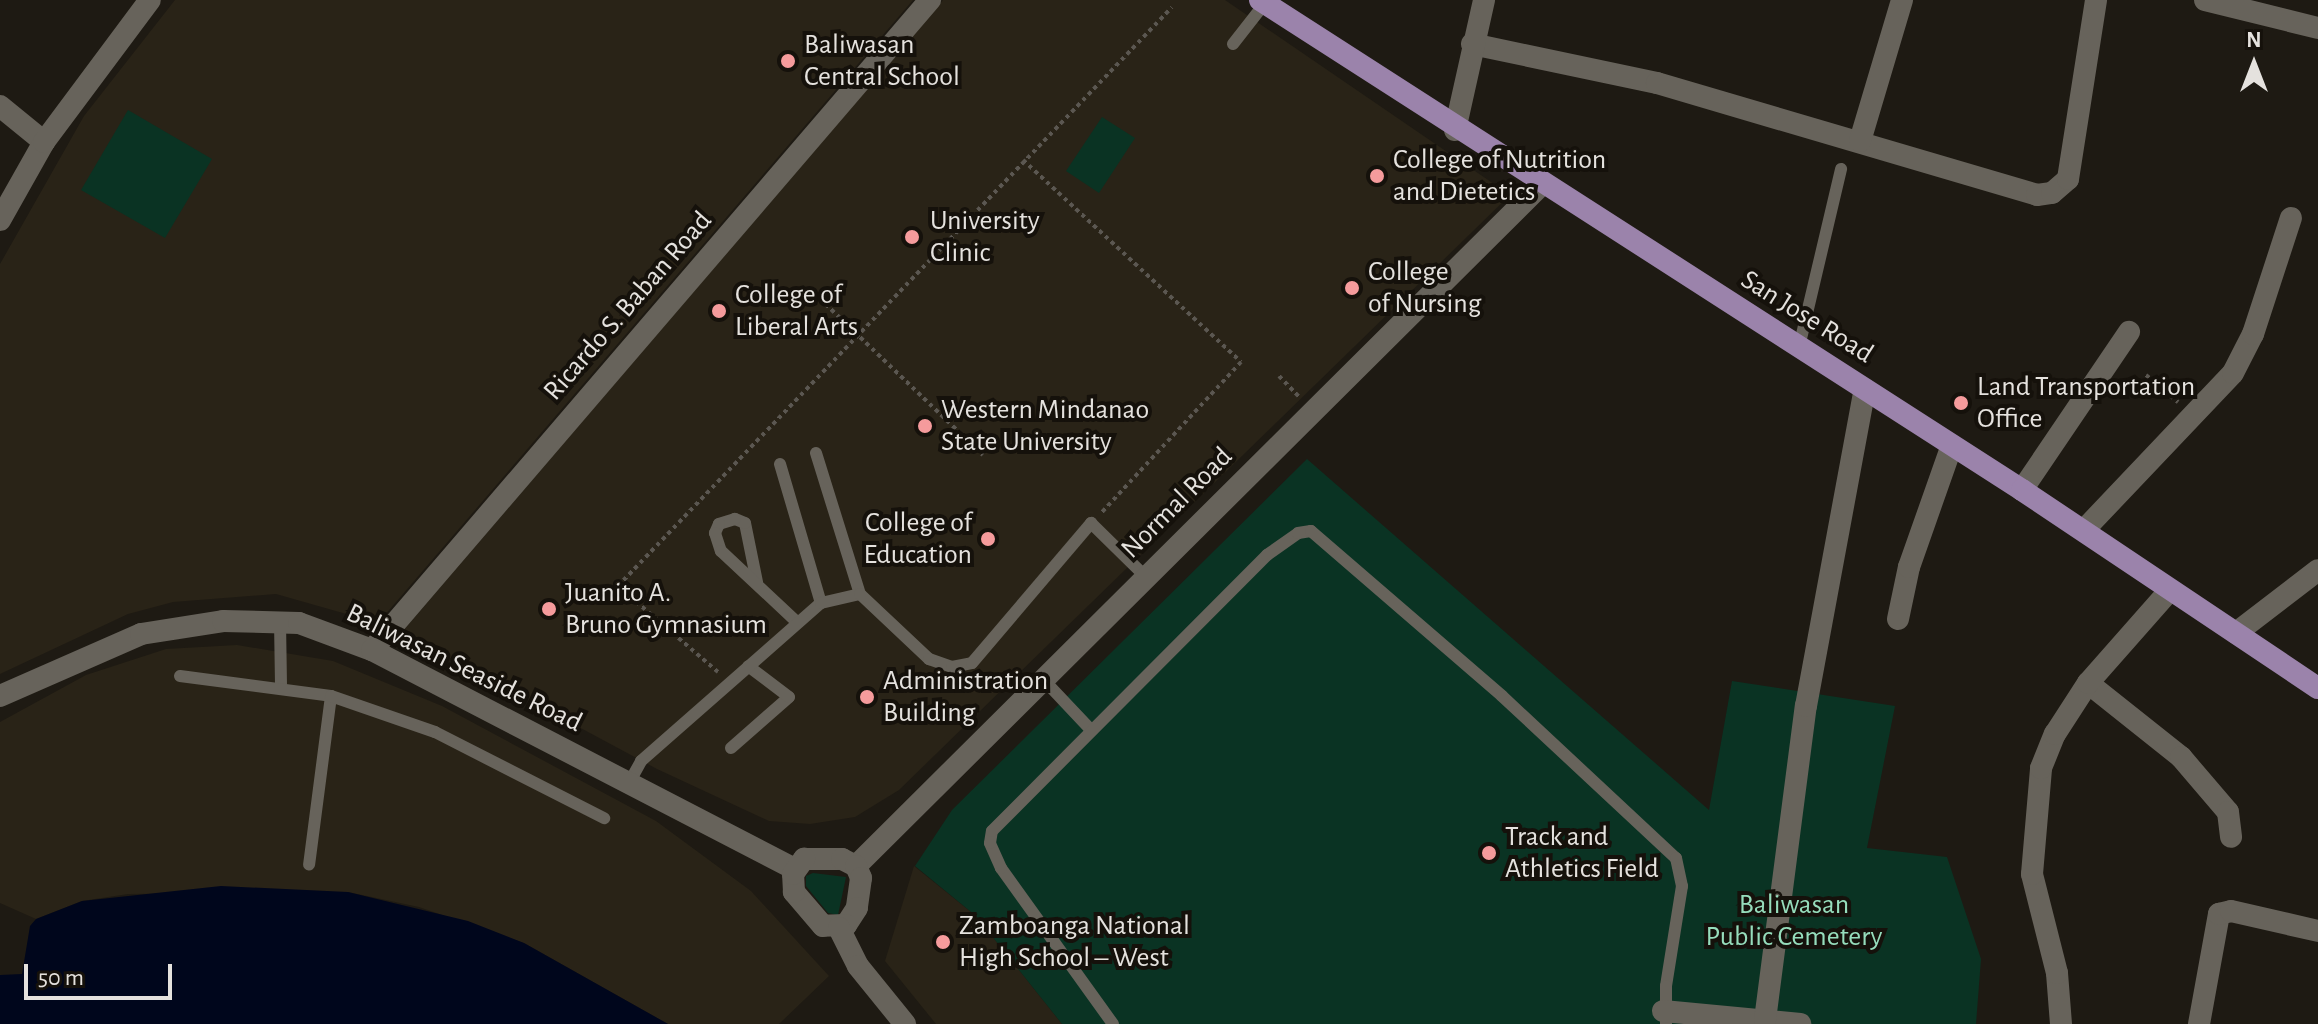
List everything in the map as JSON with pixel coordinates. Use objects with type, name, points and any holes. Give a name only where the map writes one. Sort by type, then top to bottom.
[{"type":"main road","name":"San Jose Road","points":[[1263,2],[1455,130],[2084,530],[2169,591],[2318,688]]},
{"type":"street","points":[[3,204],[44,142],[150,0]]},
{"type":"street","name":"Ricardo S. Baban Road","points":[[372,650],[930,0]]},
{"type":"street","points":[[1455,130],[1484,0]]},
{"type":"street","points":[[1860,141],[1902,0]]},
{"type":"street","points":[[1472,44],[1657,83],[1860,141],[2014,192],[2052,193],[2068,179],[2096,0]]},
{"type":"street","points":[[2205,0],[2318,28]]},
{"type":"street","points":[[0,106],[44,142]]},
{"type":"street","name":"Normal Road","points":[[856,866],[1542,184]]},
{"type":"street","points":[[2084,530],[2195,417],[2244,354],[2291,218]]},
{"type":"street","points":[[2022,490],[2129,332]]},
{"type":"street","points":[[1765,1020],[1806,706],[1865,389]]},
{"type":"street","points":[[1898,619],[1909,567],[1952,445]]},
{"type":"street","points":[[2236,633],[2318,570]]},
{"type":"street","points":[[2061,1024],[2061,995],[2032,874],[2032,850],[2047,749],[2088,683],[2169,591]]},
{"type":"street","name":"Baliwasan Seaside Road","points":[[0,696],[141,634],[223,621],[280,621],[372,650],[795,869]]},
{"type":"street","points":[[2088,683],[2181,757],[2228,812],[2231,837]]},
{"type":"street","points":[[811,858],[842,859],[856,866],[861,878],[856,914],[839,928],[823,926],[794,892],[795,869],[811,858]]},
{"type":"street","points":[[2199,1024],[2219,914],[2231,911],[2318,931]]},
{"type":"street","points":[[839,928],[858,966],[905,1024]]},
{"type":"street","points":[[1665,1018],[1765,1020],[1800,1024]]},
{"type":"lane","points":[[1233,44],[1263,2]]},
{"type":"lane","points":[[1799,347],[1841,169]]},
{"type":"lane","points":[[816,453],[860,594],[940,666],[965,665],[1091,523],[1145,576]]},
{"type":"lane","points":[[780,464],[821,603]]},
{"type":"lane","points":[[757,582],[745,523],[735,519],[719,524],[715,533],[721,551],[797,622]]},
{"type":"lane","points":[[1113,1024],[1001,868],[990,843],[1005,814],[1275,548],[1298,533],[1321,535],[1676,858],[1682,886],[1665,1018]]},
{"type":"lane","points":[[629,783],[641,761],[797,622],[821,603],[860,594]]},
{"type":"lane","points":[[280,621],[281,686]]},
{"type":"lane","points":[[731,748],[789,697],[748,666]]},
{"type":"lane","points":[[180,676],[281,686],[331,696],[435,732],[604,818]]},
{"type":"lane","points":[[1042,678],[1091,730]]},
{"type":"lane","points":[[309,865],[331,696]]},
{"type":"path","points":[[729,682],[618,586],[1172,7]]},
{"type":"path","points":[[1023,160],[1241,362],[1091,523]]},
{"type":"path","points":[[814,293],[983,455]]},
{"type":"path","points":[[2146,375],[2195,417]]},
{"type":"shaded area","points":[[175,0],[913,0],[378,623],[276,594],[173,602],[128,614],[0,674],[0,264],[84,116]]},
{"type":"shaded area","name":"Western Mindanao State University","points":[[943,0],[1225,0],[1510,195],[899,790],[855,817],[810,824],[769,821],[657,769],[402,632]]},
{"type":"shaded area","points":[[237,645],[333,661],[442,706],[656,821],[751,891],[829,976],[779,1024],[668,1024],[524,943],[419,907],[348,892],[128,894],[82,901],[36,919],[0,903],[0,722],[86,675],[166,649]]},
{"type":"shaded area","name":"Zamboanga National High School – West","points":[[914,866],[976,916],[1062,1024],[936,1024],[885,961]]},
{"type":"green space","points":[[128,110],[212,159],[165,238],[81,190]]},
{"type":"green space","points":[[1102,117],[1135,138],[1099,193],[1066,171]]},
{"type":"green space","name":"Baliwasan Public Cemetery","points":[[1307,459],[1709,810],[1732,681],[1895,706],[1867,848],[1947,857],[1981,959],[1976,1024],[1062,1024],[976,916],[915,866],[952,810]]},
{"type":"green space","points":[[813,873],[846,877],[838,915],[828,913],[806,886],[806,876]]},
{"type":"water","points":[[221,886],[348,892],[468,921],[524,943],[668,1024],[0,1024],[0,975],[22,974],[30,926],[36,919],[82,901]]},
{"type":"place","name":"Baliwasan Central School","points":[[788,61]]},
{"type":"place","name":"College of Nutrition and Dietetics","points":[[1377,176]]},
{"type":"place","name":"University Clinic","points":[[912,237]]},
{"type":"place","name":"College of Nursing","points":[[1352,288]]},
{"type":"place","name":"College of Liberal Arts","points":[[719,311]]},
{"type":"place","name":"Land Transportation Office","points":[[1961,403]]},
{"type":"place","name":"Western Mindanao State University","points":[[925,426]]},
{"type":"place","name":"College of Education","points":[[988,539]]},
{"type":"place","name":"Juanito A. Bruno Gymnasium","points":[[549,609]]},
{"type":"place","name":"Administration Building","points":[[867,697]]},
{"type":"place","name":"Track and Athletics Field","points":[[1489,853]]},
{"type":"place","name":"Zamboanga National High School – West","points":[[943,942]]}]
